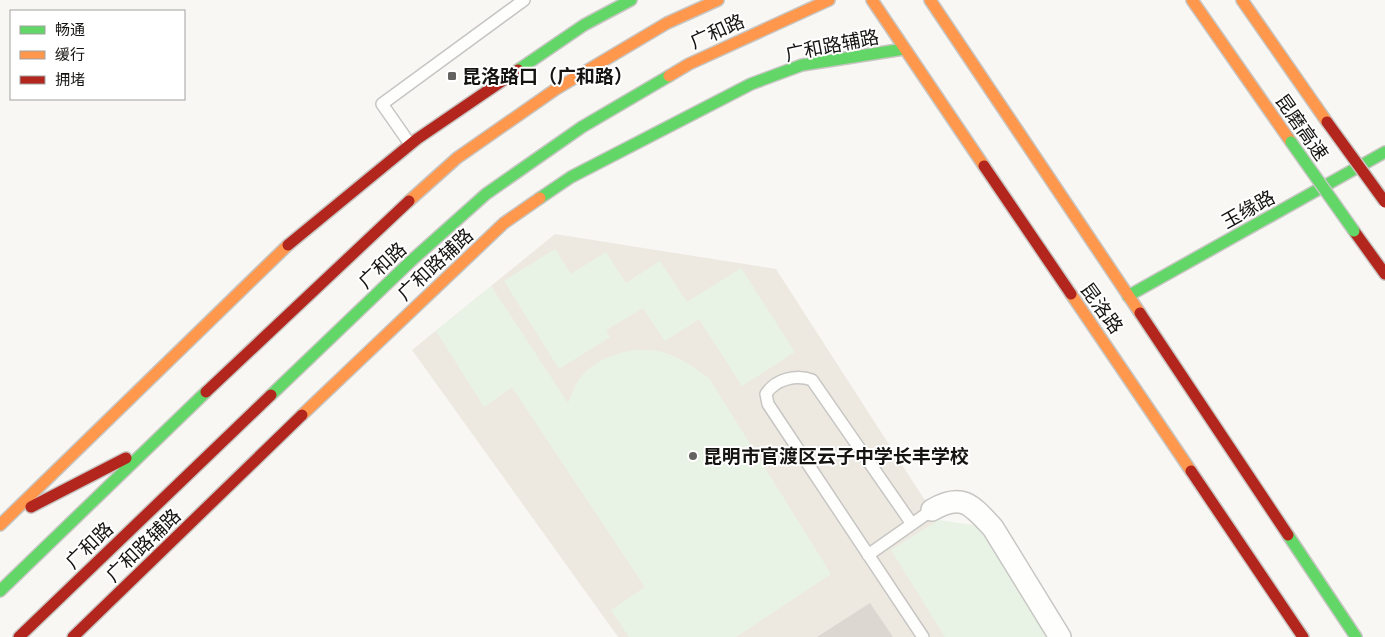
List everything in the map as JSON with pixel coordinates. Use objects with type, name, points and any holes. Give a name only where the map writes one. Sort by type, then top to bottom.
[{"type":"main road","points":[[584,25],[610,0]]},
{"type":"main road","points":[[2,524],[293,240],[410,144],[584,25],[631,0]]},
{"type":"main road","name":"广和路","points":[[0,591],[379,228],[458,158],[556,89],[667,23],[718,0]]},
{"type":"main road","name":"广和路","points":[[19,637],[411,261],[486,194],[582,127],[688,64],[829,0]]},
{"type":"main road","name":"昆洛路","points":[[872,0],[1304,637]]},
{"type":"main road","name":"昆洛路","points":[[930,0],[1356,637]]},
{"type":"main road","name":"昆磨高速","points":[[1192,0],[1385,274]]},
{"type":"main road","name":"昆磨高速","points":[[1242,0],[1385,202]]},
{"type":"main road","name":"广和路辅路","points":[[73,637],[415,306],[504,223],[571,177],[751,84],[802,65],[904,49]]},
{"type":"main road","name":"玉缘路","points":[[1128,296],[1385,152]]},
{"type":"main road","points":[[492,217],[546,194]]},
{"type":"main road","points":[[411,261],[459,234]]},
{"type":"main road","points":[[2,524],[154,443]]},
{"type":"street","points":[[932,510],[947,501],[958,500],[969,504],[980,514],[993,528],[1060,637]]},
{"type":"lane","points":[[410,144],[382,104],[524,0]]},
{"type":"lane","points":[[912,524],[812,380],[798,376],[792,377],[769,390],[766,394],[768,404],[923,637]]},
{"type":"lane","points":[[868,555],[932,510]]},
{"type":"shaded area","name":"昆明市官渡区云子中学长丰学校","points":[[555,234],[776,269],[1013,637],[618,637],[412,350]]},
{"type":"shaded area","points":[[555,249],[571,274],[606,252],[626,283],[660,261],[687,302],[741,268],[795,352],[742,386],[699,319],[665,341],[643,308],[606,330],[610,337],[559,369],[504,281]]},
{"type":"shaded area","points":[[491,286],[568,403],[577,382],[590,368],[620,353],[643,350],[665,353],[682,360],[709,378],[831,574],[736,637],[629,637],[611,610],[645,587],[512,387],[484,407],[436,331]]},
{"type":"shaded area","points":[[939,520],[980,526],[1051,637],[945,637],[891,550]]},
{"type":"building","points":[[870,603],[893,637],[817,637]]},
{"type":"traffic: fast","points":[[518,70],[584,25],[631,0]]},
{"type":"traffic: fast","points":[[540,198],[571,177],[751,84],[802,65],[904,49]]},
{"type":"traffic: fast","points":[[271,395],[411,261],[486,194],[582,127],[669,76]]},
{"type":"traffic: fast","points":[[1291,142],[1354,231]]},
{"type":"traffic: fast","points":[[1128,296],[1385,152]]},
{"type":"traffic: fast","points":[[0,591],[206,392]]},
{"type":"traffic: fast","points":[[1288,535],[1356,637]]},
{"type":"traffic: slow","points":[[409,201],[457,158],[556,89],[667,23],[718,0]]},
{"type":"traffic: slow","points":[[669,76],[689,64],[829,0]]},
{"type":"traffic: slow","points":[[872,0],[984,166]]},
{"type":"traffic: slow","points":[[930,0],[1140,313]]},
{"type":"traffic: slow","points":[[1192,0],[1291,142]]},
{"type":"traffic: slow","points":[[1242,0],[1327,122]]},
{"type":"traffic: slow","points":[[302,415],[504,223],[540,198]]},
{"type":"traffic: slow","points":[[0,525],[288,245]]},
{"type":"traffic: slow","points":[[1071,294],[1191,471]]},
{"type":"traffic: jam","points":[[288,245],[417,139],[518,70]]},
{"type":"traffic: jam","points":[[1327,122],[1385,202]]},
{"type":"traffic: jam","points":[[984,166],[1071,294]]},
{"type":"traffic: jam","points":[[206,392],[409,201]]},
{"type":"traffic: jam","points":[[1354,231],[1385,274]]},
{"type":"traffic: jam","points":[[1140,313],[1288,535]]},
{"type":"traffic: jam","points":[[19,637],[271,395]]},
{"type":"traffic: jam","points":[[73,637],[302,415]]},
{"type":"traffic: jam","points":[[31,507],[126,458]]},
{"type":"traffic: jam","points":[[1191,471],[1303,637]]},
{"type":"place","name":"昆洛路口（广和路）","points":[[452,76]]},
{"type":"place","name":"昆明市官渡区云子中学长丰学校","points":[[693,456]]}]
